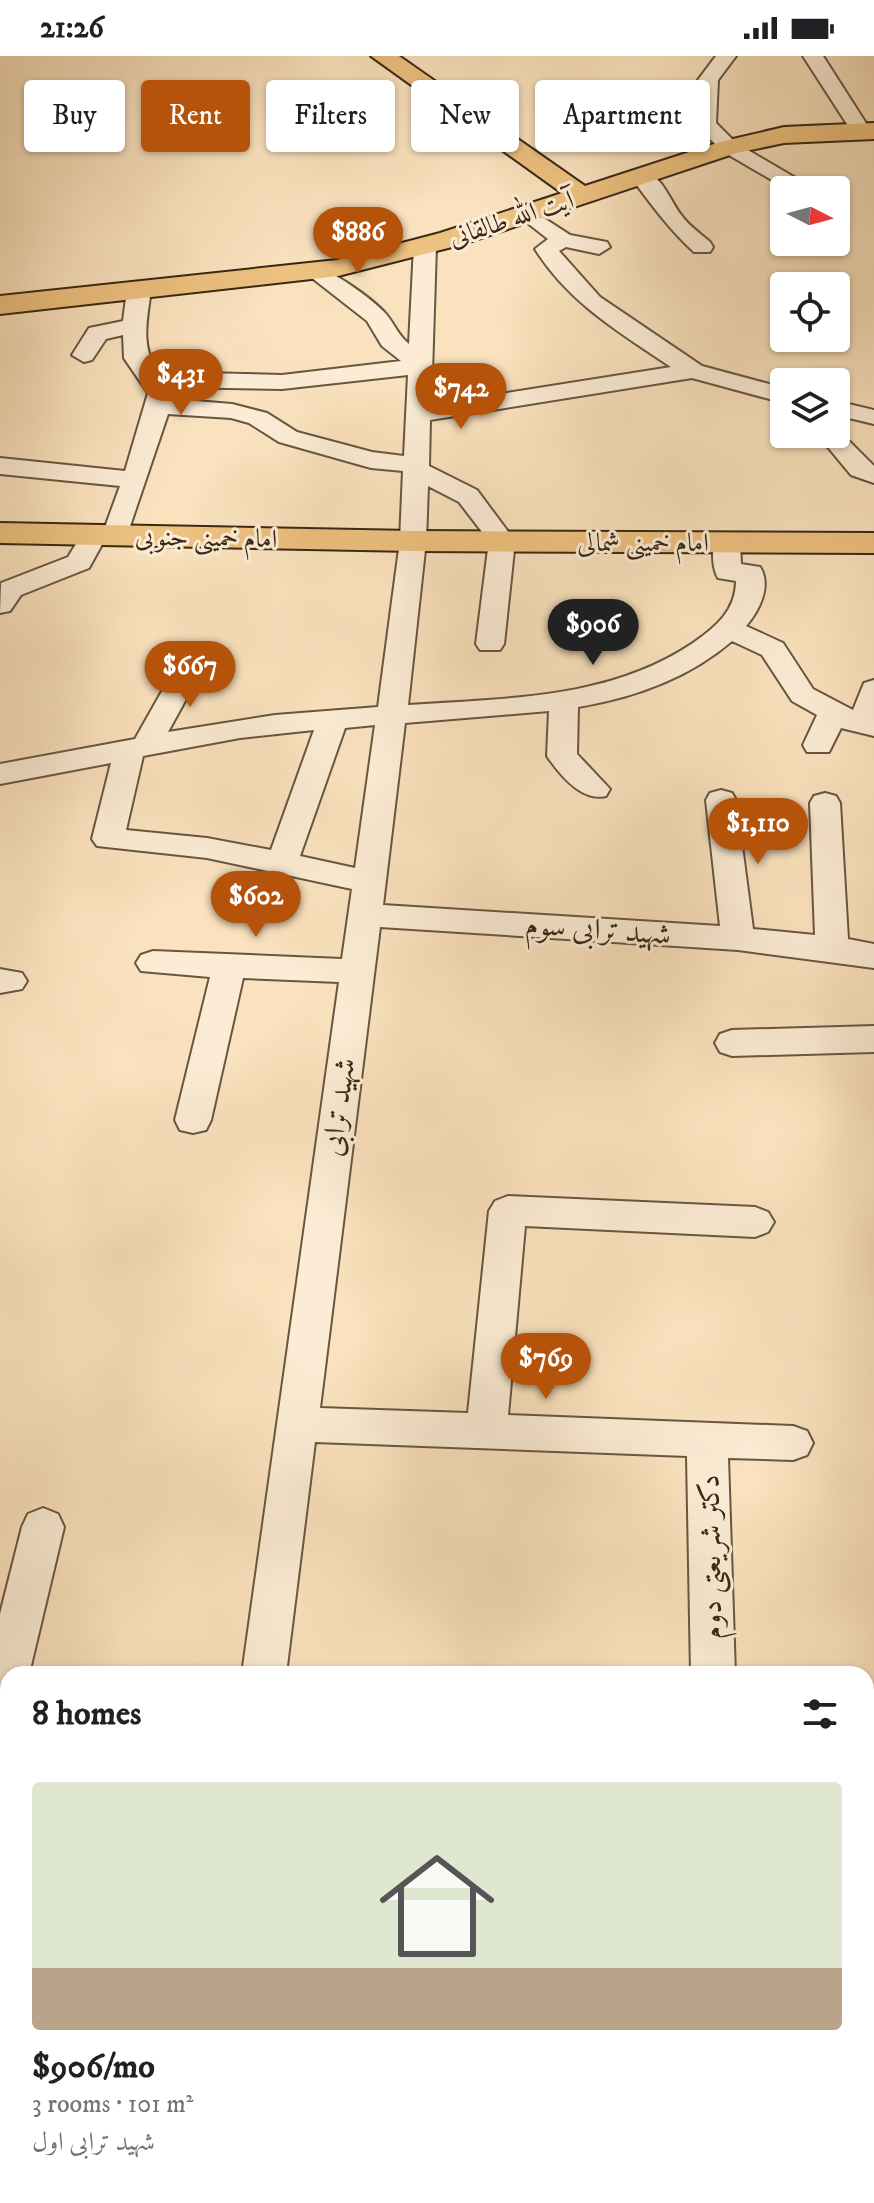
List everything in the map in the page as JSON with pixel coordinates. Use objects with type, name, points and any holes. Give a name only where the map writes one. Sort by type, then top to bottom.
[{"type":"main road","points":[[383,56],[581,195]]},
{"type":"main road","name":"آیت الله طالقانی","points":[[0,305],[314,271],[425,246],[729,147],[784,135],[868,131]]},
{"type":"main road","points":[[593,166],[630,179]]},
{"type":"main road","name":"امام خمینی جنوبی","points":[[0,533],[413,541]]},
{"type":"main road","name":"امام خمینی شمالی","points":[[413,541],[874,543]]},
{"type":"street","points":[[726,56],[708,80],[706,124],[729,147],[780,176]]},
{"type":"street","points":[[813,56],[868,131]]},
{"type":"street","points":[[630,179],[658,193],[673,220],[702,247]]},
{"type":"street","points":[[527,214],[563,240],[599,247]]},
{"type":"street","points":[[563,240],[546,249],[557,269],[604,310],[693,371],[770,392]]},
{"type":"street","name":"شهید ترابی","points":[[265,1666],[413,541],[425,246]]},
{"type":"street","points":[[314,271],[376,317],[390,341],[420,370],[496,400]]},
{"type":"street","points":[[4,594],[79,562],[105,535],[132,480],[159,406],[160,393],[136,358],[135,326],[139,290]]},
{"type":"street","points":[[84,355],[97,333],[135,326]]},
{"type":"street","points":[[153,379],[282,382],[420,370]]},
{"type":"street","points":[[418,414],[693,371]]},
{"type":"street","points":[[850,402],[874,398]]},
{"type":"street","points":[[159,406],[232,411],[258,418],[288,437],[371,460],[416,468],[468,496],[502,541],[490,644]]},
{"type":"street","points":[[850,409],[874,417]]},
{"type":"street","points":[[850,421],[874,417]]},
{"type":"street","points":[[842,448],[860,470],[874,475]]},
{"type":"street","points":[[0,466],[132,480]]},
{"type":"street","points":[[0,774],[274,724],[388,718],[564,700],[621,689],[702,651],[729,629],[749,600],[750,573],[728,572],[727,542]]},
{"type":"street","points":[[729,629],[773,649],[802,695],[869,726],[874,689]]},
{"type":"street","points":[[137,748],[193,661]]},
{"type":"street","points":[[564,700],[562,756],[595,789]]},
{"type":"street","points":[[818,745],[833,711]]},
{"type":"street","points":[[282,863],[332,721]]},
{"type":"street","name":"شهید ترابی سوم","points":[[137,748],[108,839],[207,848],[282,863],[366,898],[832,948],[874,956]]},
{"type":"street","points":[[721,800],[738,939]]},
{"type":"street","points":[[825,803],[832,948]]},
{"type":"street","points":[[153,963],[356,971]]},
{"type":"street","points":[[193,1120],[229,966]]},
{"type":"street","points":[[732,1043],[874,1039]]},
{"type":"street","points":[[486,1431],[508,1211],[755,1222]]},
{"type":"street","points":[[296,1424],[793,1443]]},
{"type":"street","name":"دکتر شریعتی دوم","points":[[707,1439],[713,1666]]},
{"type":"street","points":[[9,1666],[43,1527]]}]
